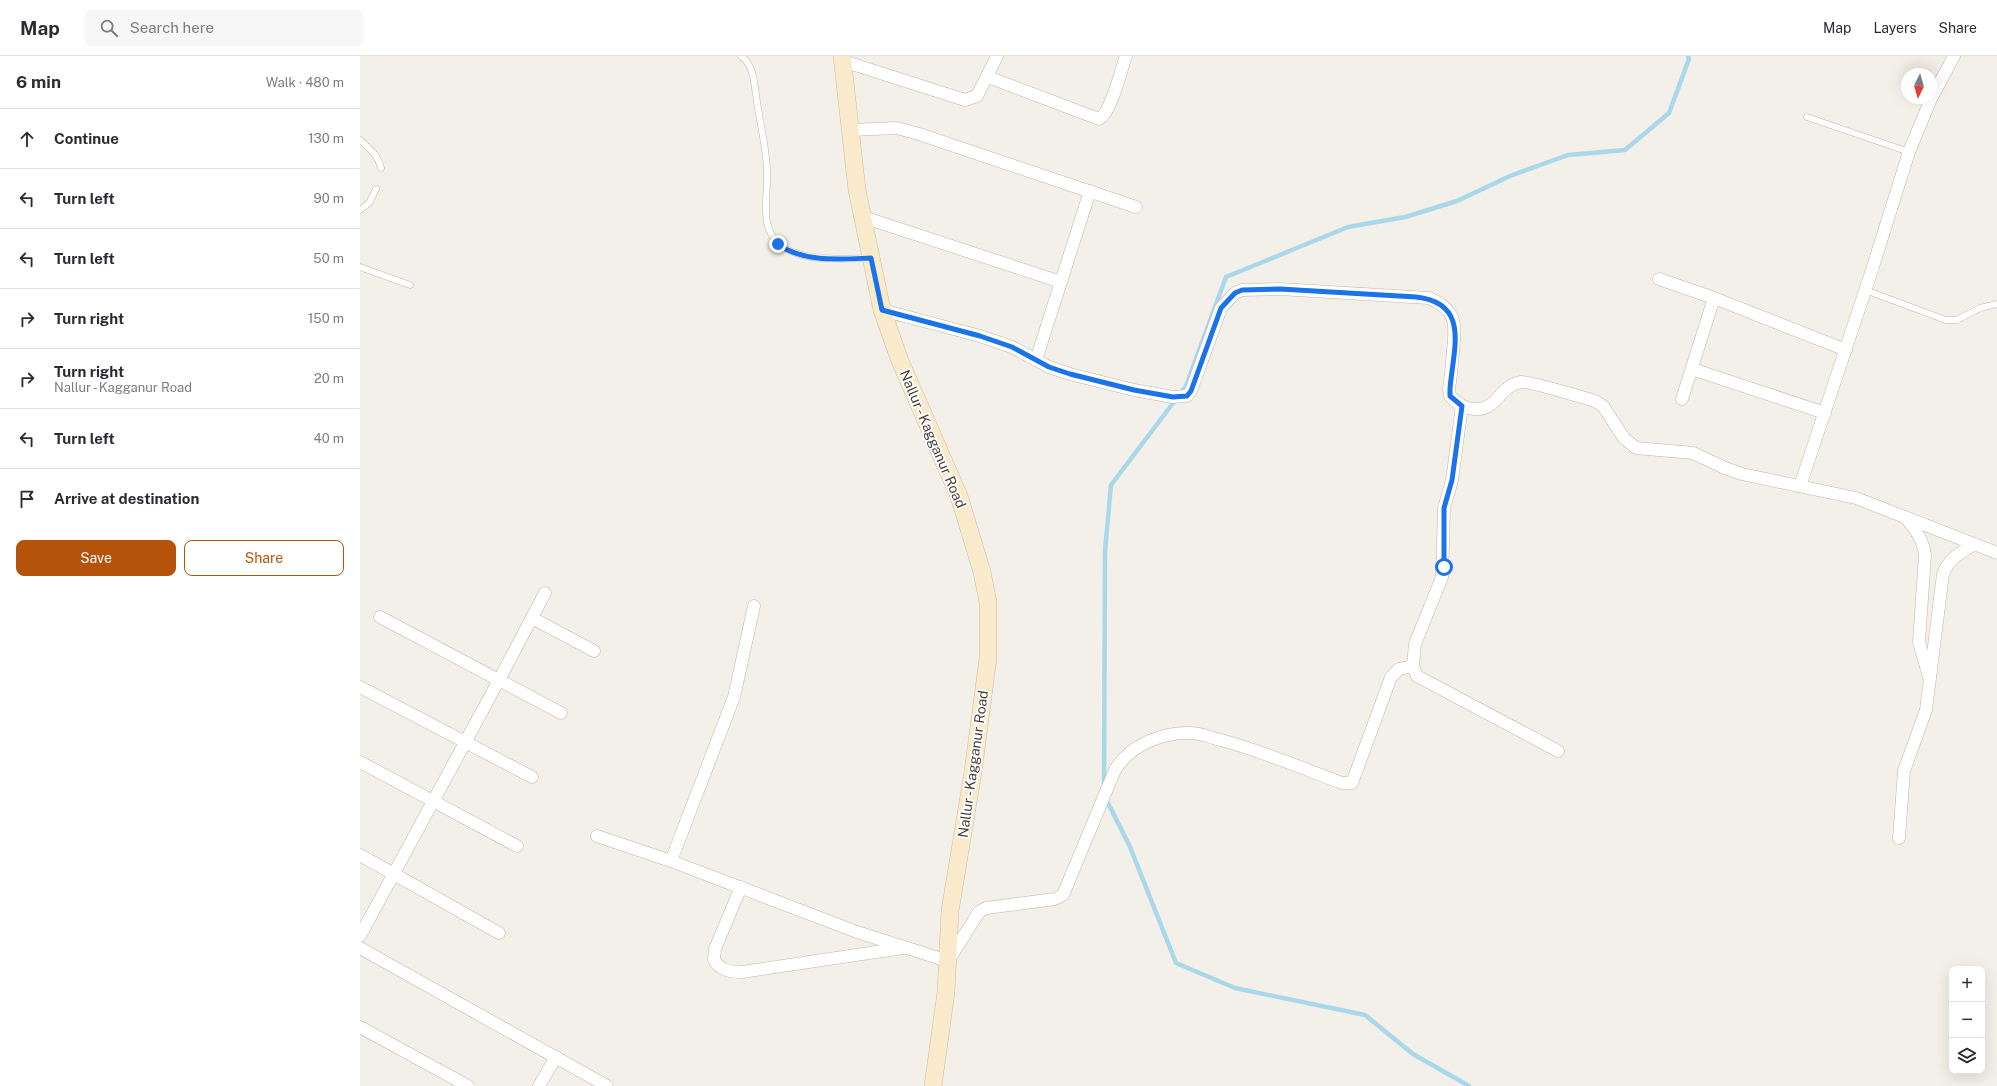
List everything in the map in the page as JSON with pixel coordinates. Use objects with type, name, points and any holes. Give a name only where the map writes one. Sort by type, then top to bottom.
[{"type":"main road","name":"Nallur - Kagganur Road","points":[[842,59],[857,190],[882,310],[900,361],[959,496],[982,572],[988,602],[988,658],[973,772],[950,911],[946,992],[934,1086]]},
{"type":"street","points":[[842,59],[965,100],[977,96],[988,77],[997,56]]},
{"type":"street","points":[[988,77],[1099,119],[1104,116],[1126,56]]},
{"type":"street","points":[[1800,486],[1866,290],[1909,152],[1930,101],[1954,56]]},
{"type":"street","points":[[850,130],[897,128],[919,134],[1136,207]]},
{"type":"street","points":[[1036,360],[1090,191]]},
{"type":"street","points":[[863,217],[1061,282]]},
{"type":"street","points":[[1659,279],[1714,298],[1846,350]]},
{"type":"street","points":[[882,310],[980,336],[1012,347],[1049,367],[1077,376],[1134,390],[1173,397],[1182,397],[1187,396],[1191,391],[1221,308],[1235,293],[1242,290],[1280,289],[1429,298],[1446,307],[1452,316],[1456,328],[1450,396],[1462,406],[1476,410],[1484,409],[1508,388],[1523,382],[1595,401],[1602,406],[1629,444],[1636,448],[1693,452],[1725,468],[1742,474],[1856,498],[1997,553]]},
{"type":"street","points":[[1682,399],[1714,298]]},
{"type":"street","points":[[1692,369],[1825,413]]},
{"type":"street","points":[[1462,406],[1452,480],[1444,508],[1442,577],[1416,637],[1413,666],[1417,676],[1558,751]]},
{"type":"street","points":[[1905,517],[1919,534],[1925,555],[1919,642],[1930,680]]},
{"type":"street","points":[[1899,838],[1904,771],[1926,710],[1943,574],[1951,559],[1974,544]]},
{"type":"street","points":[[360,936],[466,742],[545,593]]},
{"type":"street","points":[[671,861],[734,697],[754,606]]},
{"type":"street","points":[[380,617],[561,713]]},
{"type":"street","points":[[532,618],[594,651]]},
{"type":"street","points":[[597,836],[671,861],[857,932],[948,961],[979,912],[986,908],[1055,899],[1063,896],[1115,770],[1122,758],[1134,749],[1161,736],[1192,733],[1254,749],[1342,783],[1352,783],[1391,677],[1399,669],[1413,666]]},
{"type":"street","points":[[360,687],[532,777]]},
{"type":"street","points":[[360,762],[516,846]]},
{"type":"street","points":[[360,855],[499,933]]},
{"type":"street","points":[[741,887],[715,949],[714,960],[718,966],[730,972],[742,972],[906,948]]},
{"type":"street","points":[[360,948],[556,1056],[607,1086]]},
{"type":"street","points":[[360,1027],[468,1086]]},
{"type":"street","points":[[539,1086],[556,1056]]},
{"type":"lane","points":[[741,56],[746,59],[753,76],[767,169],[767,222],[772,235],[786,250],[797,254],[842,259],[871,258]]},
{"type":"lane","points":[[1807,116],[1909,152]]},
{"type":"lane","points":[[360,140],[371,150],[379,161],[381,168]]},
{"type":"lane","points":[[360,210],[369,203],[376,189]]},
{"type":"lane","points":[[360,267],[410,285]]},
{"type":"lane","points":[[1866,290],[1946,320],[1957,320],[1980,308],[1997,304]]},
{"type":"waterway","points":[[1104,785],[1105,551],[1111,485],[1186,386],[1226,277],[1348,227],[1405,217],[1457,201],[1510,176],[1568,155],[1625,150],[1669,113],[1689,59],[1688,56]]},
{"type":"waterway","points":[[1105,797],[1130,847],[1176,963],[1235,988],[1365,1015],[1413,1054],[1469,1086]]},
{"type":"route","points":[[778,244],[786,250],[797,254],[810,256],[842,259],[871,258],[882,310],[980,336],[1012,347],[1049,367],[1070,374],[1134,390],[1173,397],[1187,396],[1191,391],[1221,308],[1235,293],[1242,290],[1280,289],[1416,297],[1429,298],[1438,302],[1446,307],[1452,316],[1456,328],[1450,396],[1455,402],[1462,406],[1452,480],[1444,508],[1444,567]]}]
